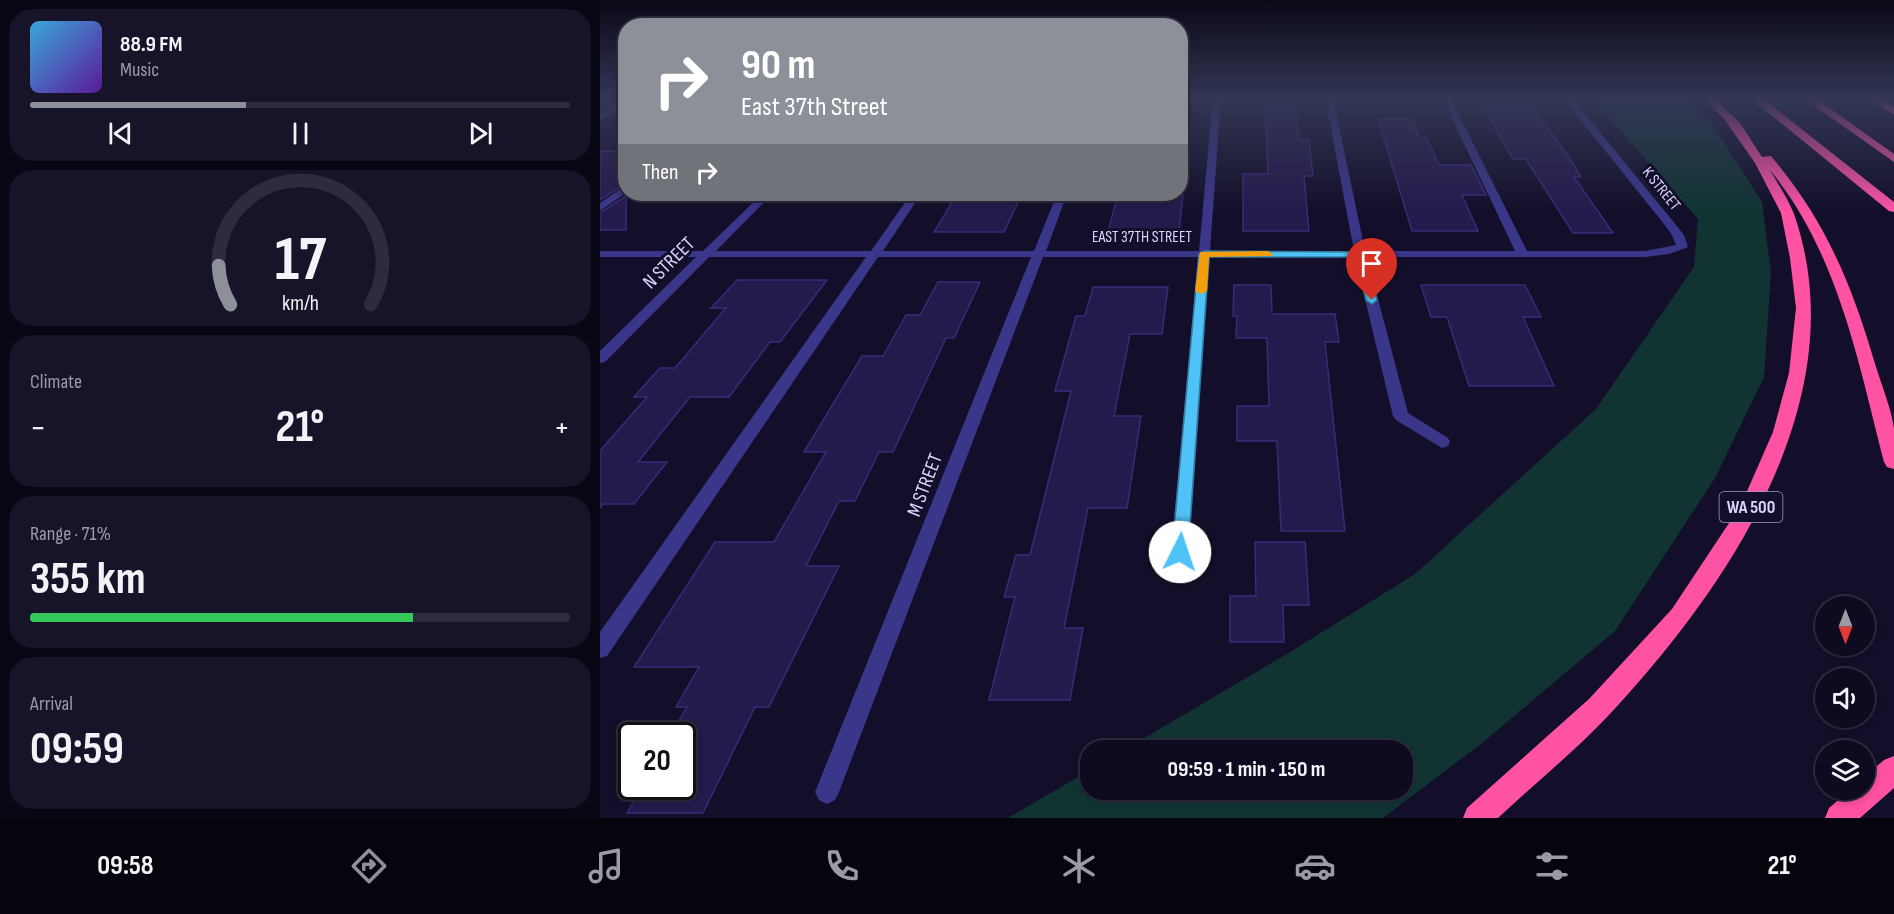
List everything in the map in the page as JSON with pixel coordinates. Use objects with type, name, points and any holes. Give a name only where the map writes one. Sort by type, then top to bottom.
[{"type":"highway","name":"WA 500","points":[[1477,818],[1598,708],[1680,616],[1750,509],[1782,432],[1798,373],[1804,308],[1797,258],[1787,213],[1761,163],[1741,135]]},
{"type":"highway","points":[[1745,135],[1775,166],[1805,208],[1831,258],[1852,319],[1894,462]]},
{"type":"highway","points":[[1802,135],[1894,208]]},
{"type":"highway","points":[[1861,135],[1894,159]]},
{"type":"highway","points":[[1839,818],[1894,770]]},
{"type":"street","points":[[1180,552],[1214,135]]},
{"type":"street","points":[[1337,135],[1360,254],[1401,416],[1443,442]]},
{"type":"street","points":[[1465,135],[1523,254]]},
{"type":"street","name":"K STREET","points":[[1597,135],[1668,222],[1678,236],[1682,247]]},
{"type":"street","points":[[600,208],[618,194]]},
{"type":"street","name":"N STREET","points":[[600,359],[759,201]]},
{"type":"street","points":[[600,650],[911,201]]},
{"type":"street","name":"M STREET","points":[[827,792],[1059,201]]},
{"type":"street","name":"EAST 37TH STREET","points":[[600,254],[1645,254],[1682,247]]},
{"type":"green space","points":[[1624,135],[1719,135],[1762,202],[1771,272],[1764,377],[1715,478],[1615,631],[1482,743],[1413,795],[1413,740],[1141,740],[1287,654],[1415,574],[1596,409],[1694,267],[1698,219]]},
{"type":"green space","points":[[1080,776],[1080,800],[1407,800],[1383,818],[1008,818]]},
{"type":"building","points":[[1266,135],[1298,135],[1299,140],[1309,140],[1313,176],[1304,176],[1309,231],[1243,231],[1243,174],[1268,174]]},
{"type":"building","points":[[1383,135],[1419,135],[1420,138],[1427,138],[1439,165],[1471,165],[1486,195],[1462,195],[1478,231],[1412,231]]},
{"type":"building","points":[[1499,135],[1553,135],[1581,177],[1574,177],[1613,233],[1573,233],[1526,159],[1513,159]]},
{"type":"building","points":[[600,151],[618,151],[618,188],[600,200]]},
{"type":"building","points":[[618,201],[626,201],[626,230],[600,230],[600,213]]},
{"type":"building","points":[[953,201],[1019,201],[1004,232],[934,232]]},
{"type":"building","points":[[1116,201],[1182,201],[1179,232],[1108,232]]},
{"type":"building","points":[[737,280],[827,280],[780,342],[770,342],[729,397],[690,397],[638,462],[667,462],[634,504],[603,504],[600,508],[600,451],[647,397],[634,397],[660,368],[675,368],[726,308],[711,308]]},
{"type":"building","points":[[938,282],[980,282],[954,338],[946,338],[893,452],[879,452],[855,501],[839,501],[806,566],[839,566],[769,707],[755,707],[703,813],[627,813],[634,800],[696,800],[696,722],[678,722],[687,707],[676,707],[699,667],[634,667],[715,542],[774,542],[826,452],[804,452],[862,356],[883,356],[906,315],[920,315]]},
{"type":"building","points":[[1234,285],[1271,285],[1272,314],[1335,314],[1339,342],[1325,342],[1345,531],[1281,531],[1277,441],[1237,441],[1237,406],[1269,406],[1267,338],[1236,338],[1237,316],[1233,316]]},
{"type":"building","points":[[1421,285],[1525,285],[1541,317],[1523,317],[1554,386],[1469,386],[1447,317],[1431,317]]},
{"type":"building","points":[[1093,287],[1168,287],[1162,334],[1130,334],[1114,416],[1141,416],[1127,508],[1088,508],[1064,628],[1083,628],[1070,700],[989,700],[1015,597],[1004,597],[1016,555],[1030,555],[1071,391],[1055,391],[1076,316],[1085,316]]},
{"type":"building","points":[[1255,542],[1305,542],[1309,605],[1283,605],[1284,642],[1230,642],[1230,596],[1256,596]]},
{"type":"slow traffic","points":[[1201,291],[1204,254],[1268,254]]},
{"type":"route","points":[[1180,552],[1204,254],[1360,254],[1372,300]]}]
